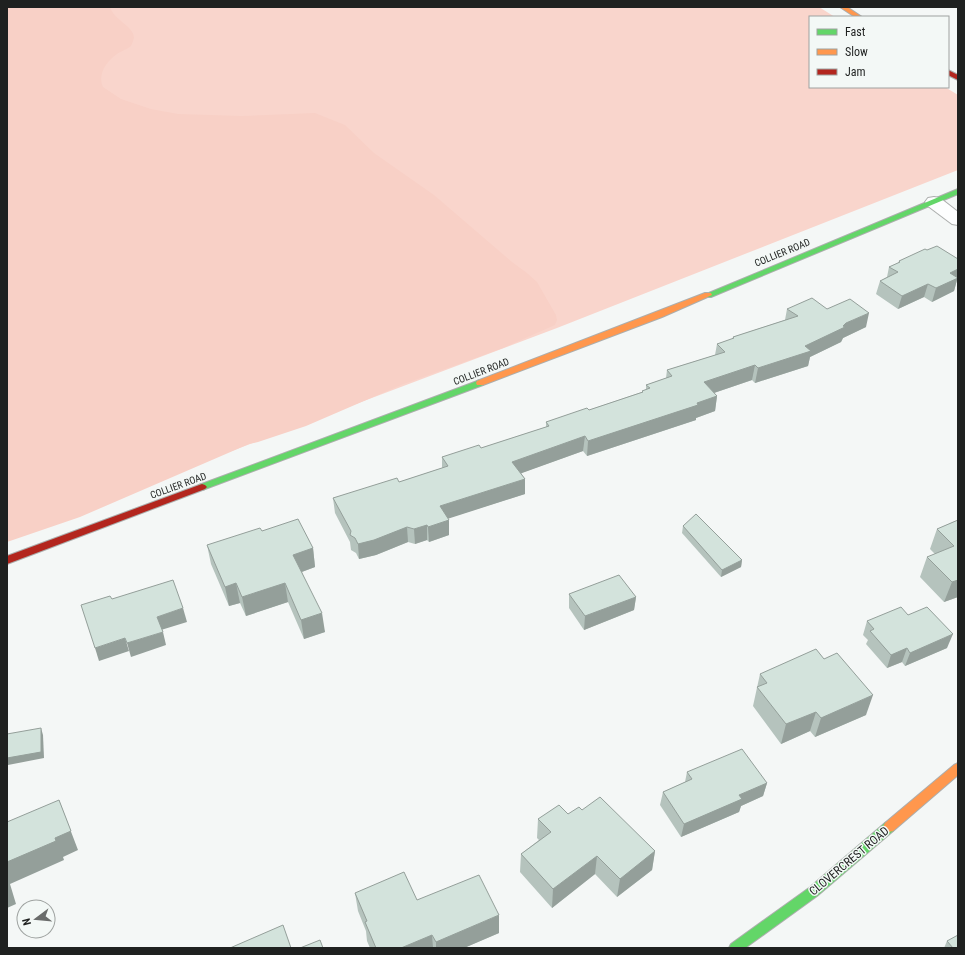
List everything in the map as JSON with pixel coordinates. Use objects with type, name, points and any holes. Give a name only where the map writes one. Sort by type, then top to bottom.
[{"type":"street","points":[[843,7],[857,16]]},
{"type":"street","points":[[949,73],[958,78]]},
{"type":"street","name":"COLLIER ROAD","points":[[7,560],[354,431],[659,315],[958,191]]},
{"type":"street","points":[[934,202],[958,220]]},
{"type":"street","name":"CLOVERCREST ROAD","points":[[734,948],[814,892],[958,768]]},
{"type":"shaded area","points":[[7,7],[110,7],[115,16],[133,33],[134,37],[131,46],[113,57],[107,64],[101,77],[103,87],[121,99],[151,109],[178,114],[242,116],[315,113],[345,125],[374,153],[434,195],[537,282],[556,315],[557,320],[555,325],[503,348],[401,385],[306,426],[249,444],[80,517],[7,542]]},
{"type":"shaded area","points":[[110,7],[819,7],[833,16],[809,16],[809,88],[947,88],[958,95],[958,170],[557,328],[197,464],[7,30]]},
{"type":"building","points":[[937,246],[958,259],[958,269],[950,273],[958,278],[936,288],[928,284],[902,296],[880,281],[898,272],[889,267],[925,249],[927,250]]},
{"type":"building","points":[[812,298],[827,309],[850,299],[869,313],[846,323],[843,326],[845,327],[805,346],[811,351],[758,368],[755,365],[704,382],[717,396],[697,403],[698,405],[588,441],[585,436],[512,462],[525,479],[440,506],[449,520],[428,527],[427,525],[414,529],[407,527],[374,540],[358,544],[355,538],[350,535],[351,531],[333,498],[397,478],[399,482],[448,466],[442,457],[479,445],[481,448],[549,426],[546,422],[587,408],[589,410],[643,392],[642,391],[650,388],[646,385],[672,376],[667,370],[725,352],[717,344],[734,338],[733,337],[798,316],[787,309]]},
{"type":"building","points":[[696,514],[742,560],[722,570],[683,526]]},
{"type":"building","points":[[298,519],[313,548],[293,555],[322,613],[301,620],[285,583],[242,597],[236,583],[225,587],[207,545],[260,528],[262,531]]},
{"type":"building","points":[[958,520],[958,580],[952,582],[927,557],[954,546],[937,529]]},
{"type":"building","points":[[619,575],[636,597],[585,616],[569,594]]},
{"type":"building","points":[[173,580],[183,608],[157,617],[163,632],[127,643],[125,638],[95,648],[81,605],[110,596],[112,599]]},
{"type":"building","points":[[901,607],[908,615],[927,607],[953,634],[910,653],[907,648],[891,655],[870,631],[874,629],[867,621]]},
{"type":"building","points":[[816,649],[824,659],[837,653],[873,695],[821,718],[816,712],[786,724],[757,687],[767,683],[760,674]]},
{"type":"building","points":[[41,728],[41,752],[7,758],[7,734]]},
{"type":"building","points":[[742,749],[767,783],[739,795],[742,799],[684,824],[663,792],[692,779],[687,772]]},
{"type":"building","points":[[600,797],[655,851],[620,879],[597,856],[553,889],[521,854],[551,832],[538,819],[559,805],[568,814],[579,807],[582,810]]},
{"type":"building","points":[[59,800],[71,831],[55,838],[56,841],[7,862],[7,822]]},
{"type":"building","points":[[404,872],[417,900],[479,875],[499,915],[436,942],[432,935],[401,948],[376,948],[365,922],[367,921],[355,893]]},
{"type":"building","points":[[283,925],[291,948],[230,948]]},
{"type":"building","points":[[958,935],[958,948],[953,948],[947,941]]},
{"type":"building","points":[[320,940],[323,948],[300,948]]},
{"type":"traffic: fast","points":[[708,295],[958,191]]},
{"type":"traffic: fast","points":[[202,487],[480,383]]},
{"type":"traffic: fast","points":[[735,948],[813,892],[889,827]]},
{"type":"traffic: slow","points":[[843,7],[857,16]]},
{"type":"traffic: slow","points":[[480,383],[708,295]]},
{"type":"traffic: slow","points":[[889,827],[958,768]]},
{"type":"traffic: jam","points":[[949,73],[958,78]]},
{"type":"traffic: jam","points":[[7,560],[202,487]]}]
